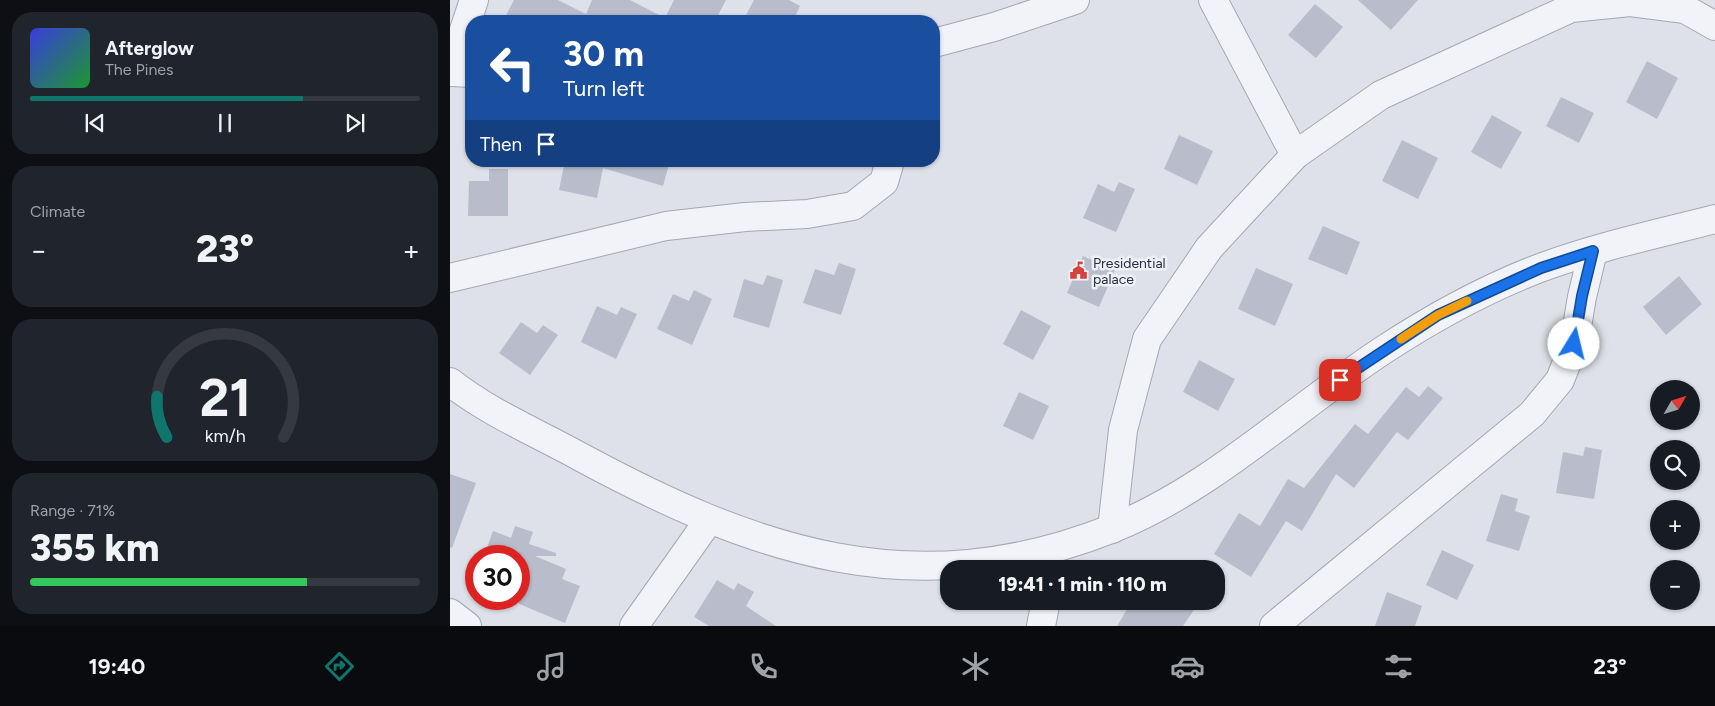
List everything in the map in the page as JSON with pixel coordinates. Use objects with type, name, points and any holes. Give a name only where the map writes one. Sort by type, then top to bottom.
[{"type":"street","points":[[470,15],[474,0]]},
{"type":"street","points":[[940,41],[1076,0]]},
{"type":"street","points":[[1212,0],[1294,156]]},
{"type":"street","points":[[1112,529],[1123,430],[1147,339],[1210,248],[1294,156],[1382,95],[1572,8],[1630,2],[1685,10],[1715,26]]},
{"type":"street","points":[[465,31],[450,72],[465,73]]},
{"type":"street","points":[[450,278],[666,226],[745,217],[807,214],[853,206],[884,182],[888,167]]},
{"type":"street","points":[[1043,560],[1112,529],[1165,502],[1224,464],[1334,384],[1438,315],[1541,268],[1593,251],[1715,219]]},
{"type":"street","points":[[1274,626],[1532,414],[1560,380],[1574,344],[1582,296],[1593,251]]},
{"type":"street","points":[[450,382],[494,410],[599,467],[709,520],[769,542],[820,555],[869,563],[915,566],[940,564]]},
{"type":"street","points":[[634,626],[709,520]]},
{"type":"street","points":[[1041,626],[1044,610]]},
{"type":"street","points":[[450,613],[467,626]]},
{"type":"building","points":[[514,0],[558,0],[586,14],[592,0],[630,0],[659,15],[506,15]]},
{"type":"building","points":[[674,0],[726,0],[718,15],[666,15]]},
{"type":"building","points":[[754,0],[789,0],[800,6],[796,15],[746,15]]},
{"type":"building","points":[[1358,0],[1418,0],[1391,30]]},
{"type":"building","points":[[1315,4],[1343,27],[1316,58],[1288,35]]},
{"type":"building","points":[[1647,61],[1678,78],[1657,119],[1626,102]]},
{"type":"building","points":[[1561,97],[1594,113],[1579,143],[1546,126]]},
{"type":"building","points":[[1492,115],[1522,132],[1501,169],[1471,152]]},
{"type":"building","points":[[1179,135],[1213,151],[1197,185],[1164,169]]},
{"type":"building","points":[[1402,140],[1438,158],[1418,199],[1382,181]]},
{"type":"building","points":[[564,167],[668,167],[663,186],[603,168],[597,198],[559,190]]},
{"type":"building","points":[[489,169],[508,169],[508,216],[468,216],[469,181],[489,181]]},
{"type":"building","points":[[1119,182],[1135,189],[1116,232],[1083,218],[1098,184],[1114,192]]},
{"type":"building","points":[[1323,226],[1360,242],[1347,275],[1308,259]]},
{"type":"building","points":[[1083,256],[1115,270],[1099,307],[1067,293]]},
{"type":"building","points":[[839,263],[856,269],[841,315],[803,303],[815,269],[834,275]]},
{"type":"building","points":[[1256,268],[1293,284],[1275,326],[1238,309]]},
{"type":"building","points":[[767,275],[783,280],[769,328],[733,317],[744,279],[763,285]]},
{"type":"building","points":[[1679,276],[1702,304],[1666,335],[1643,307]]},
{"type":"building","points":[[694,290],[712,299],[692,345],[657,329],[673,294],[689,301]]},
{"type":"building","points":[[597,306],[617,315],[621,307],[637,314],[616,359],[581,342]]},
{"type":"building","points":[[1021,310],[1051,326],[1033,360],[1003,344]]},
{"type":"building","points":[[521,322],[537,333],[543,325],[558,335],[530,375],[499,353]]},
{"type":"building","points":[[1199,360],[1235,379],[1218,411],[1183,392]]},
{"type":"building","points":[[1428,386],[1443,398],[1408,440],[1397,432],[1354,488],[1336,474],[1302,531],[1286,521],[1251,577],[1214,554],[1239,513],[1260,526],[1288,479],[1304,488],[1355,424],[1368,434],[1406,387],[1419,397]]},
{"type":"building","points":[[1019,392],[1049,406],[1033,440],[1003,426]]},
{"type":"building","points":[[1585,447],[1602,450],[1594,499],[1556,493],[1563,452],[1583,456]]},
{"type":"building","points":[[450,474],[476,483],[452,548],[450,547]]},
{"type":"building","points":[[1501,494],[1518,499],[1515,511],[1530,516],[1519,551],[1486,541]]},
{"type":"building","points":[[515,526],[533,532],[529,544],[556,553],[556,556],[535,556],[566,569],[562,579],[580,586],[565,623],[530,609],[530,545],[488,545],[493,531],[511,538]]},
{"type":"building","points":[[1442,550],[1474,565],[1457,600],[1426,585]]},
{"type":"building","points":[[717,580],[734,590],[738,583],[754,592],[746,606],[776,626],[709,626],[694,617]]},
{"type":"building","points":[[1387,592],[1422,606],[1415,626],[1375,626]]},
{"type":"building","points":[[1127,610],[1194,610],[1183,626],[1117,626]]},
{"type":"slow traffic","points":[[1401,339],[1438,315],[1467,301]]},
{"type":"place","name":"Presidential palace","points":[[1079,271]]},
{"type":"route","points":[[1340,380],[1382,350],[1438,315],[1541,268],[1593,251],[1582,296],[1574,344]]}]
